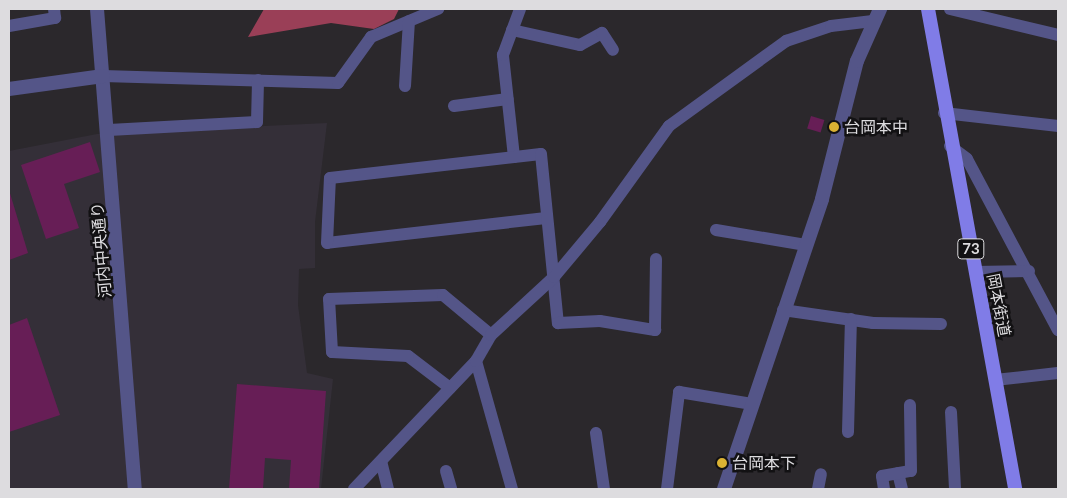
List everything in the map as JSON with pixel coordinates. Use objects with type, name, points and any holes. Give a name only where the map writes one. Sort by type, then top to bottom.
[{"type":"main road","name":"岡本街道","points":[[928,9],[950,146],[1016,489]]},
{"type":"street","points":[[9,26],[55,18],[54,9]]},
{"type":"street","name":"河内中央通り","points":[[97,9],[109,130],[136,489]]},
{"type":"street","points":[[9,89],[103,76],[338,83],[371,37],[438,9]]},
{"type":"street","points":[[514,157],[503,55],[520,9]]},
{"type":"street","points":[[950,9],[973,12],[1058,36]]},
{"type":"street","points":[[724,489],[829,175],[857,61],[876,15]]},
{"type":"street","points":[[354,489],[476,361],[491,335],[554,276],[600,222],[669,126],[701,99],[786,40],[830,26],[876,15]]},
{"type":"street","points":[[406,86],[409,21]]},
{"type":"street","points":[[512,30],[580,45],[602,33],[613,50]]},
{"type":"street","points":[[109,130],[257,122],[258,80]]},
{"type":"street","points":[[454,106],[508,99]]},
{"type":"street","points":[[944,113],[1058,126]]},
{"type":"street","points":[[950,146],[967,159],[1029,271],[1058,330]]},
{"type":"street","points":[[546,218],[327,243],[330,178],[541,154],[558,323],[600,321],[655,330],[656,259]]},
{"type":"street","points":[[716,230],[806,244]]},
{"type":"street","points":[[975,272],[1029,271]]},
{"type":"street","points":[[450,388],[408,356],[332,352],[329,299],[443,295],[491,335]]},
{"type":"street","points":[[783,310],[852,319],[941,324]]},
{"type":"street","points":[[848,432],[852,319]]},
{"type":"street","points":[[476,361],[512,489]]},
{"type":"street","points":[[995,380],[1058,372]]},
{"type":"street","points":[[667,489],[679,392],[752,404]]},
{"type":"street","points":[[884,489],[882,476],[911,471],[910,405]]},
{"type":"street","points":[[951,412],[955,489]]},
{"type":"street","points":[[596,433],[604,489]]},
{"type":"street","points":[[381,461],[388,489]]},
{"type":"street","points":[[446,472],[451,489]]},
{"type":"street","points":[[898,473],[902,489]]},
{"type":"street","points":[[818,489],[821,474]]},
{"type":"shaded area","points":[[264,9],[399,9],[394,19],[374,29],[331,23],[248,37]]},
{"type":"shaded area","points":[[327,123],[315,222],[315,268],[299,269],[298,305],[307,373],[333,379],[321,489],[9,489],[9,151],[97,134]]},
{"type":"building","points":[[811,116],[824,120],[821,133],[807,128]]},
{"type":"building","points":[[90,142],[100,172],[64,184],[79,228],[46,239],[21,165]]},
{"type":"building","points":[[9,190],[28,253],[9,260]]},
{"type":"building","points":[[27,318],[60,415],[9,432],[9,325]]},
{"type":"building","points":[[237,384],[326,391],[319,489],[289,489],[291,460],[265,458],[263,489],[229,489]]},
{"type":"place","name":"台岡本中","points":[[834,127]]},
{"type":"place","name":"台岡本下","points":[[722,463]]}]
